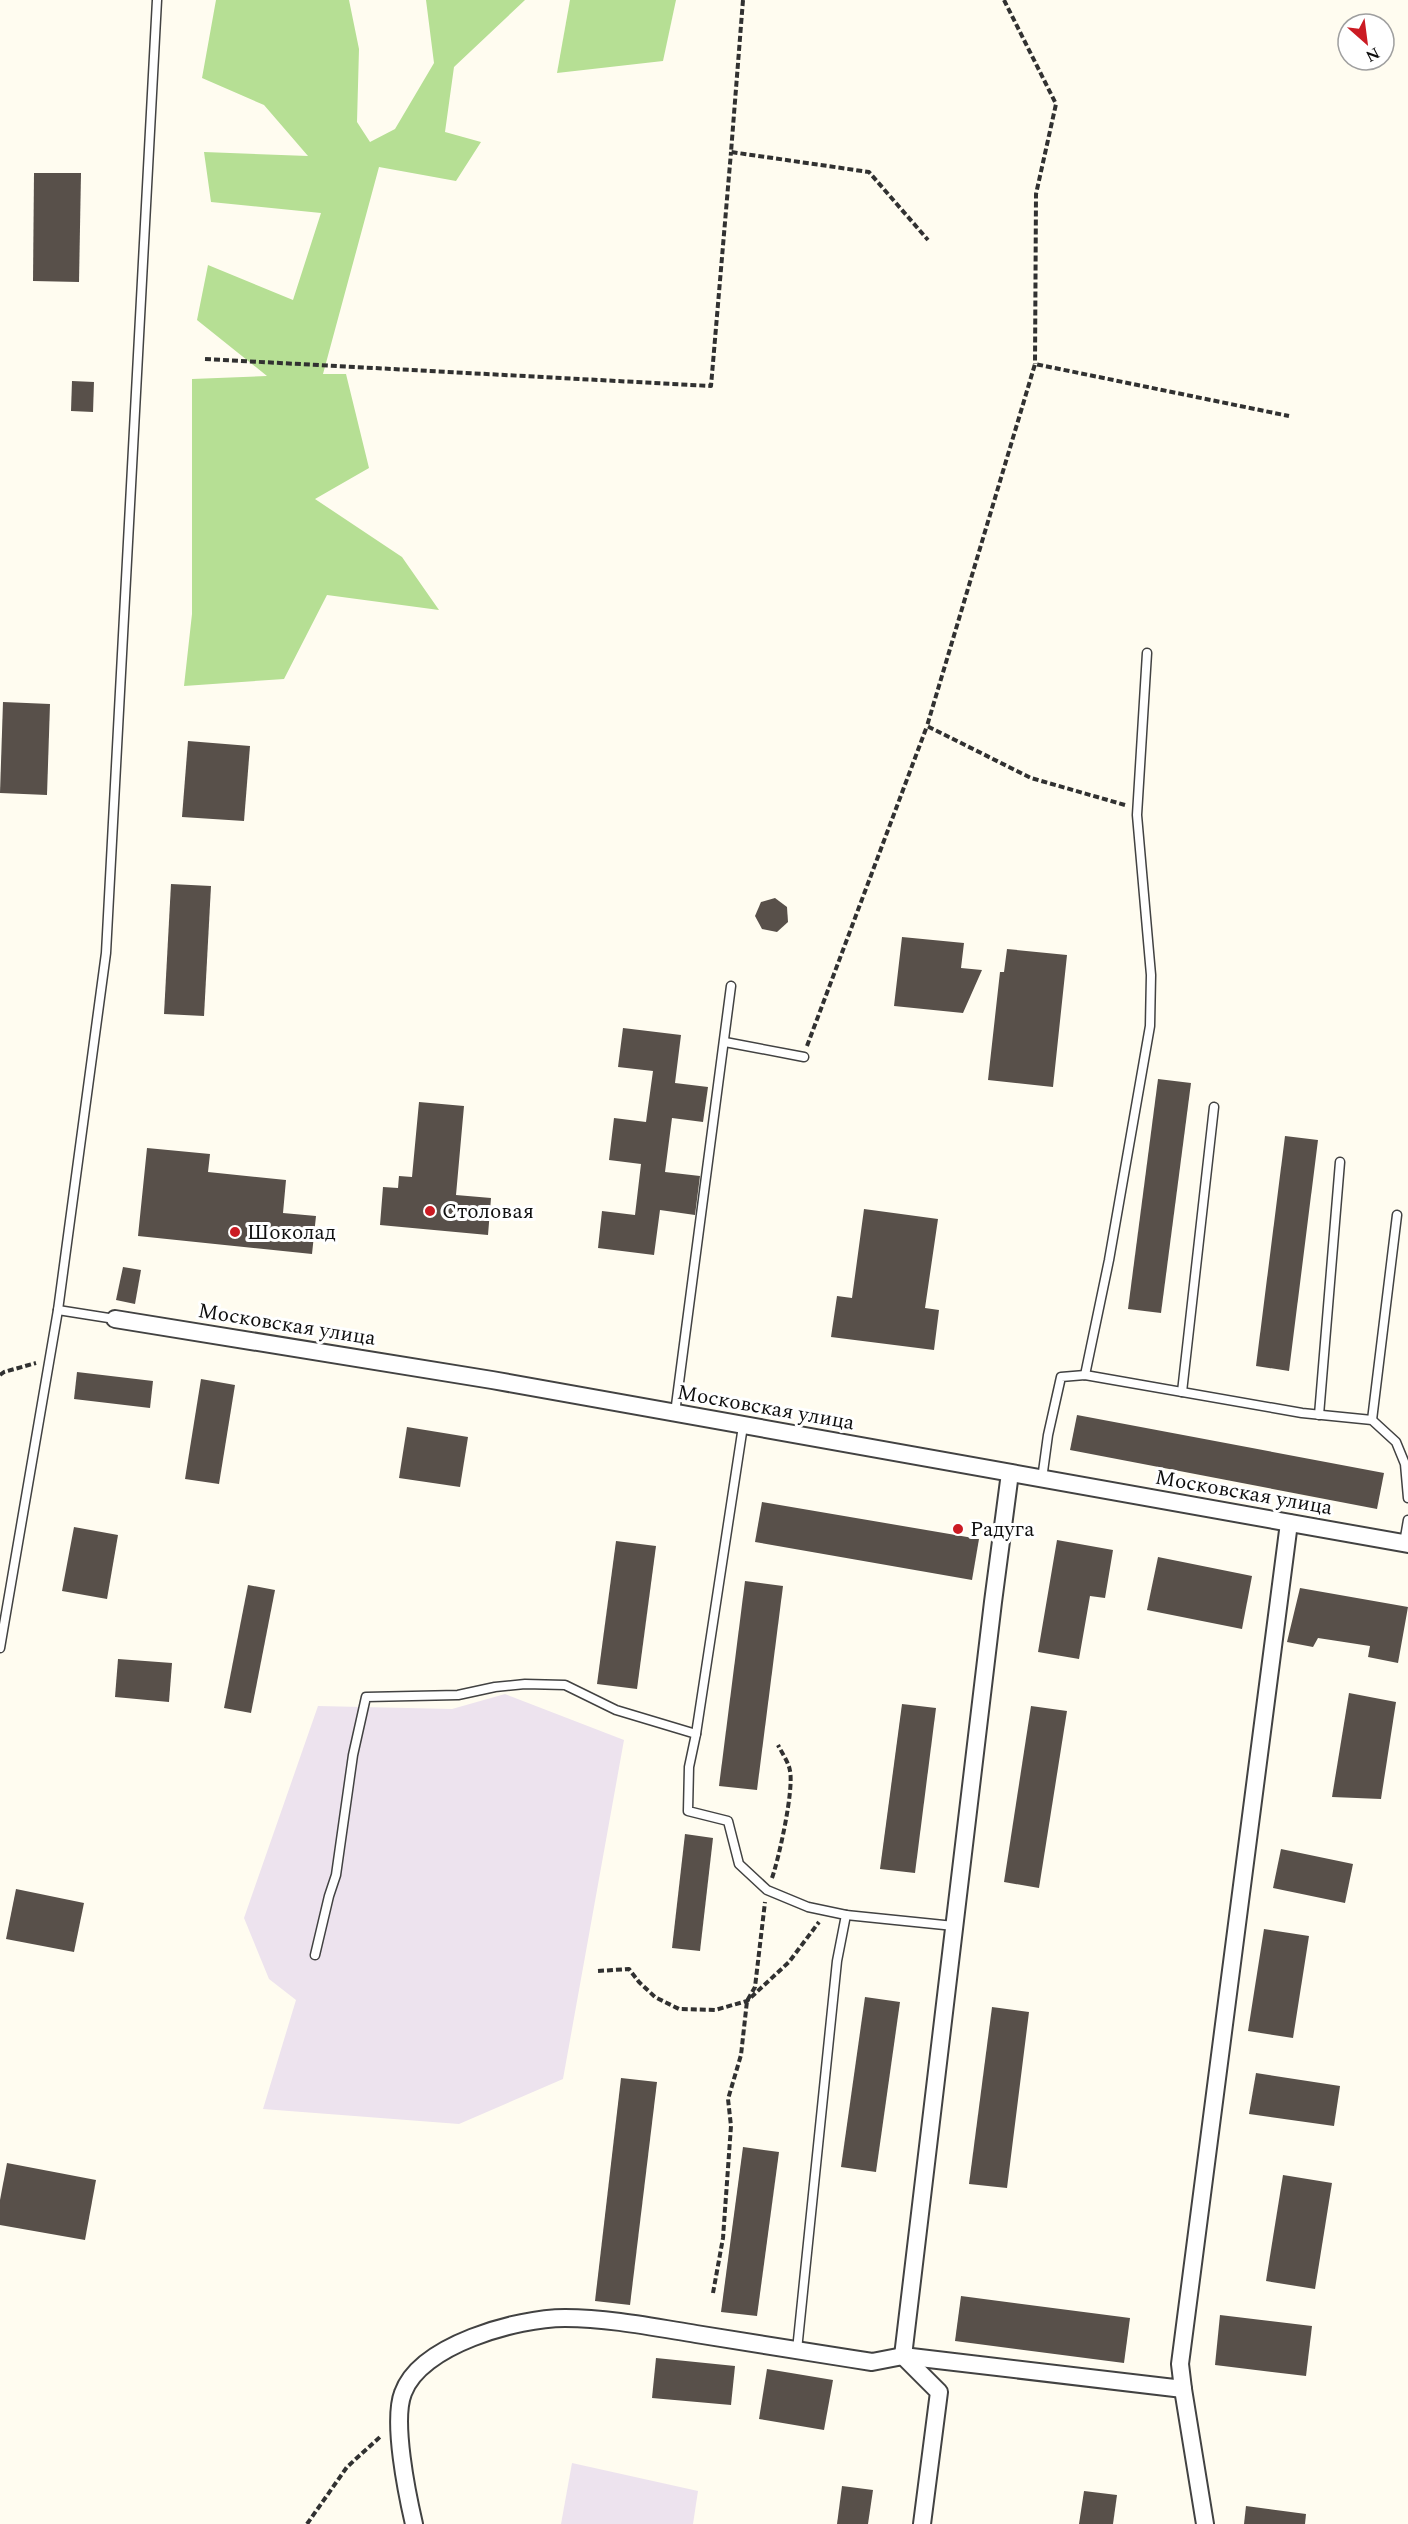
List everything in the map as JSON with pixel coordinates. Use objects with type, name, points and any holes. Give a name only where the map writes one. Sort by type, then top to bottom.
[{"type":"street","name":"Московская улица","points":[[115,1319],[492,1380],[1406,1544]]},
{"type":"street","points":[[903,2356],[1010,1473]]},
{"type":"street","points":[[1205,2524],[1180,2364],[1289,1523]]},
{"type":"street","points":[[414,2524],[406,2493],[399,2431],[402,2396],[411,2375],[442,2353],[502,2326],[564,2318],[645,2326],[872,2362],[903,2356],[1183,2389]]},
{"type":"street","points":[[903,2356],[939,2392],[922,2524]]},
{"type":"lane","points":[[0,1648],[58,1310],[106,953],[157,0]]},
{"type":"lane","points":[[1084,1375],[1109,1260],[1150,1026],[1150,975],[1138,809],[1147,653]]},
{"type":"lane","points":[[675,1413],[731,986]]},
{"type":"lane","points":[[725,1042],[804,1057]]},
{"type":"lane","points":[[1182,1392],[1214,1107]]},
{"type":"lane","points":[[1319,1415],[1340,1162]]},
{"type":"lane","points":[[1372,1420],[1397,1215]]},
{"type":"lane","points":[[58,1310],[115,1319]]},
{"type":"lane","points":[[1042,1479],[1048,1435],[1061,1377],[1084,1375],[1319,1415],[1372,1420],[1396,1442],[1405,1464],[1408,1498]]},
{"type":"lane","points":[[743,1426],[689,1767],[688,1810],[728,1821],[739,1864],[767,1890],[808,1907],[825,1911],[954,1926]]},
{"type":"lane","points":[[1406,1544],[1408,1520]]},
{"type":"lane","points":[[315,1955],[336,1875],[353,1755],[366,1697],[458,1695],[495,1687],[525,1684],[565,1685],[616,1710],[696,1734]]},
{"type":"lane","points":[[797,2350],[837,1961],[846,1915]]},
{"type":"path","points":[[205,359],[711,386],[743,0]]},
{"type":"path","points":[[804,1057],[927,726],[1035,364],[1036,194],[1056,104],[1004,0]]},
{"type":"path","points":[[731,152],[869,172],[928,240]]},
{"type":"path","points":[[1035,364],[1289,416]]},
{"type":"path","points":[[927,726],[1031,778],[1138,809]]},
{"type":"path","points":[[1,1372],[50,1360]]},
{"type":"path","points":[[713,2294],[723,2238],[731,2126],[728,2099],[741,2055],[747,2001],[755,1987],[762,1916],[767,1890],[778,1861],[790,1771],[778,1745]]},
{"type":"path","points":[[598,1971],[629,1969],[655,1997],[679,2008],[715,2010],[747,2001],[789,1962],[825,1911]]},
{"type":"path","points":[[307,2524],[347,2467],[382,2436],[399,2431]]},
{"type":"shaded area","points":[[505,1694],[624,1740],[563,2079],[459,2124],[263,2109],[296,2000],[269,1979],[244,1918],[318,1706],[452,1709]]},
{"type":"shaded area","points":[[572,2463],[698,2491],[693,2524],[561,2524]]},
{"type":"green space","points":[[216,0],[349,0],[359,49],[357,122],[370,142],[395,129],[434,63],[426,0],[525,0],[454,67],[445,132],[481,142],[456,181],[379,167],[323,374],[346,374],[369,468],[315,499],[402,557],[439,610],[327,595],[284,679],[184,686],[192,614],[192,379],[267,376],[197,320],[208,265],[293,300],[321,213],[211,202],[204,152],[308,156],[264,105],[202,78]]},
{"type":"green space","points":[[570,0],[676,0],[663,61],[557,73]]},
{"type":"building","points":[[34,173],[81,173],[79,282],[33,281]]},
{"type":"building","points":[[72,381],[94,382],[93,412],[71,411]]},
{"type":"building","points":[[3,702],[50,704],[47,795],[0,793]]},
{"type":"building","points":[[188,741],[250,746],[244,821],[182,817]]},
{"type":"building","points":[[171,884],[211,886],[204,1016],[164,1014]]},
{"type":"building","points":[[775,898],[787,907],[788,922],[777,932],[762,929],[755,916],[761,902]]},
{"type":"building","points":[[902,937],[964,943],[961,968],[982,970],[963,1013],[894,1006]]},
{"type":"building","points":[[1007,949],[1067,955],[1053,1087],[988,1080],[1000,972],[1004,972]]},
{"type":"building","points":[[623,1028],[681,1035],[675,1083],[708,1087],[703,1122],[672,1118],[665,1172],[700,1176],[695,1215],[660,1210],[654,1255],[598,1248],[602,1211],[635,1215],[641,1164],[609,1160],[614,1118],[646,1122],[653,1071],[618,1067]]},
{"type":"building","points":[[1158,1079],[1191,1083],[1161,1313],[1128,1309]]},
{"type":"building","points":[[419,1102],[464,1106],[456,1195],[491,1198],[488,1235],[380,1225],[383,1187],[398,1188],[399,1176],[412,1177]]},
{"type":"building","points":[[1285,1136],[1318,1140],[1289,1371],[1256,1366]]},
{"type":"building","points":[[147,1148],[210,1154],[208,1172],[286,1180],[283,1213],[316,1216],[312,1254],[138,1236]]},
{"type":"building","points":[[864,1209],[938,1219],[925,1308],[939,1310],[934,1350],[831,1337],[837,1296],[852,1298]]},
{"type":"building","points":[[123,1267],[141,1270],[135,1304],[116,1300]]},
{"type":"building","points":[[77,1372],[153,1381],[150,1408],[74,1399]]},
{"type":"building","points":[[201,1379],[235,1385],[219,1484],[185,1479]]},
{"type":"building","points":[[1077,1415],[1384,1473],[1377,1509],[1070,1450]]},
{"type":"building","points":[[407,1427],[468,1437],[460,1487],[399,1478]]},
{"type":"building","points":[[762,1502],[979,1539],[972,1580],[755,1542]]},
{"type":"building","points":[[74,1527],[118,1535],[107,1599],[62,1591]]},
{"type":"building","points":[[1057,1540],[1113,1550],[1105,1598],[1090,1596],[1079,1659],[1038,1652]]},
{"type":"building","points":[[616,1541],[656,1546],[637,1689],[597,1684]]},
{"type":"building","points":[[1158,1557],[1252,1576],[1242,1629],[1147,1610]]},
{"type":"building","points":[[745,1581],[783,1586],[757,1790],[719,1786]]},
{"type":"building","points":[[248,1585],[275,1590],[251,1713],[224,1708]]},
{"type":"building","points":[[1300,1588],[1408,1607],[1398,1663],[1368,1657],[1370,1646],[1318,1638],[1313,1647],[1287,1642]]},
{"type":"building","points":[[118,1659],[172,1663],[169,1702],[115,1697]]},
{"type":"building","points":[[1349,1693],[1396,1702],[1381,1799],[1332,1797]]},
{"type":"building","points":[[902,1704],[936,1708],[915,1873],[880,1869]]},
{"type":"building","points":[[1031,1706],[1067,1711],[1039,1888],[1004,1882]]},
{"type":"building","points":[[685,1834],[713,1838],[700,1951],[672,1948]]},
{"type":"building","points":[[1281,1849],[1353,1864],[1345,1903],[1273,1888]]},
{"type":"building","points":[[16,1889],[84,1903],[74,1952],[6,1939]]},
{"type":"building","points":[[1264,1929],[1309,1936],[1293,2038],[1248,2031]]},
{"type":"building","points":[[865,1997],[900,2002],[876,2172],[841,2167]]},
{"type":"building","points":[[992,2007],[1029,2012],[1007,2188],[969,2184]]},
{"type":"building","points":[[1256,2073],[1340,2086],[1334,2126],[1249,2114]]},
{"type":"building","points":[[621,2078],[657,2082],[630,2305],[595,2301]]},
{"type":"building","points":[[743,2147],[779,2152],[757,2316],[721,2312]]},
{"type":"building","points":[[7,2163],[96,2180],[85,2240],[0,2225],[0,2200]]},
{"type":"building","points":[[1283,2175],[1332,2183],[1315,2289],[1266,2281]]},
{"type":"building","points":[[961,2296],[1130,2318],[1124,2363],[955,2341]]},
{"type":"building","points":[[1220,2315],[1312,2326],[1306,2376],[1215,2365]]},
{"type":"building","points":[[656,2358],[735,2366],[731,2405],[652,2398]]},
{"type":"building","points":[[767,2369],[833,2380],[824,2430],[759,2419]]},
{"type":"building","points":[[842,2486],[873,2490],[868,2524],[837,2524]]},
{"type":"building","points":[[1084,2491],[1117,2495],[1113,2524],[1079,2524]]},
{"type":"building","points":[[1246,2506],[1306,2514],[1305,2524],[1244,2524]]},
{"type":"place","name":"Столовая","points":[[430,1211]]},
{"type":"place","name":"Шоколад","points":[[235,1232]]},
{"type":"place","name":"Радуга","points":[[958,1529]]}]
